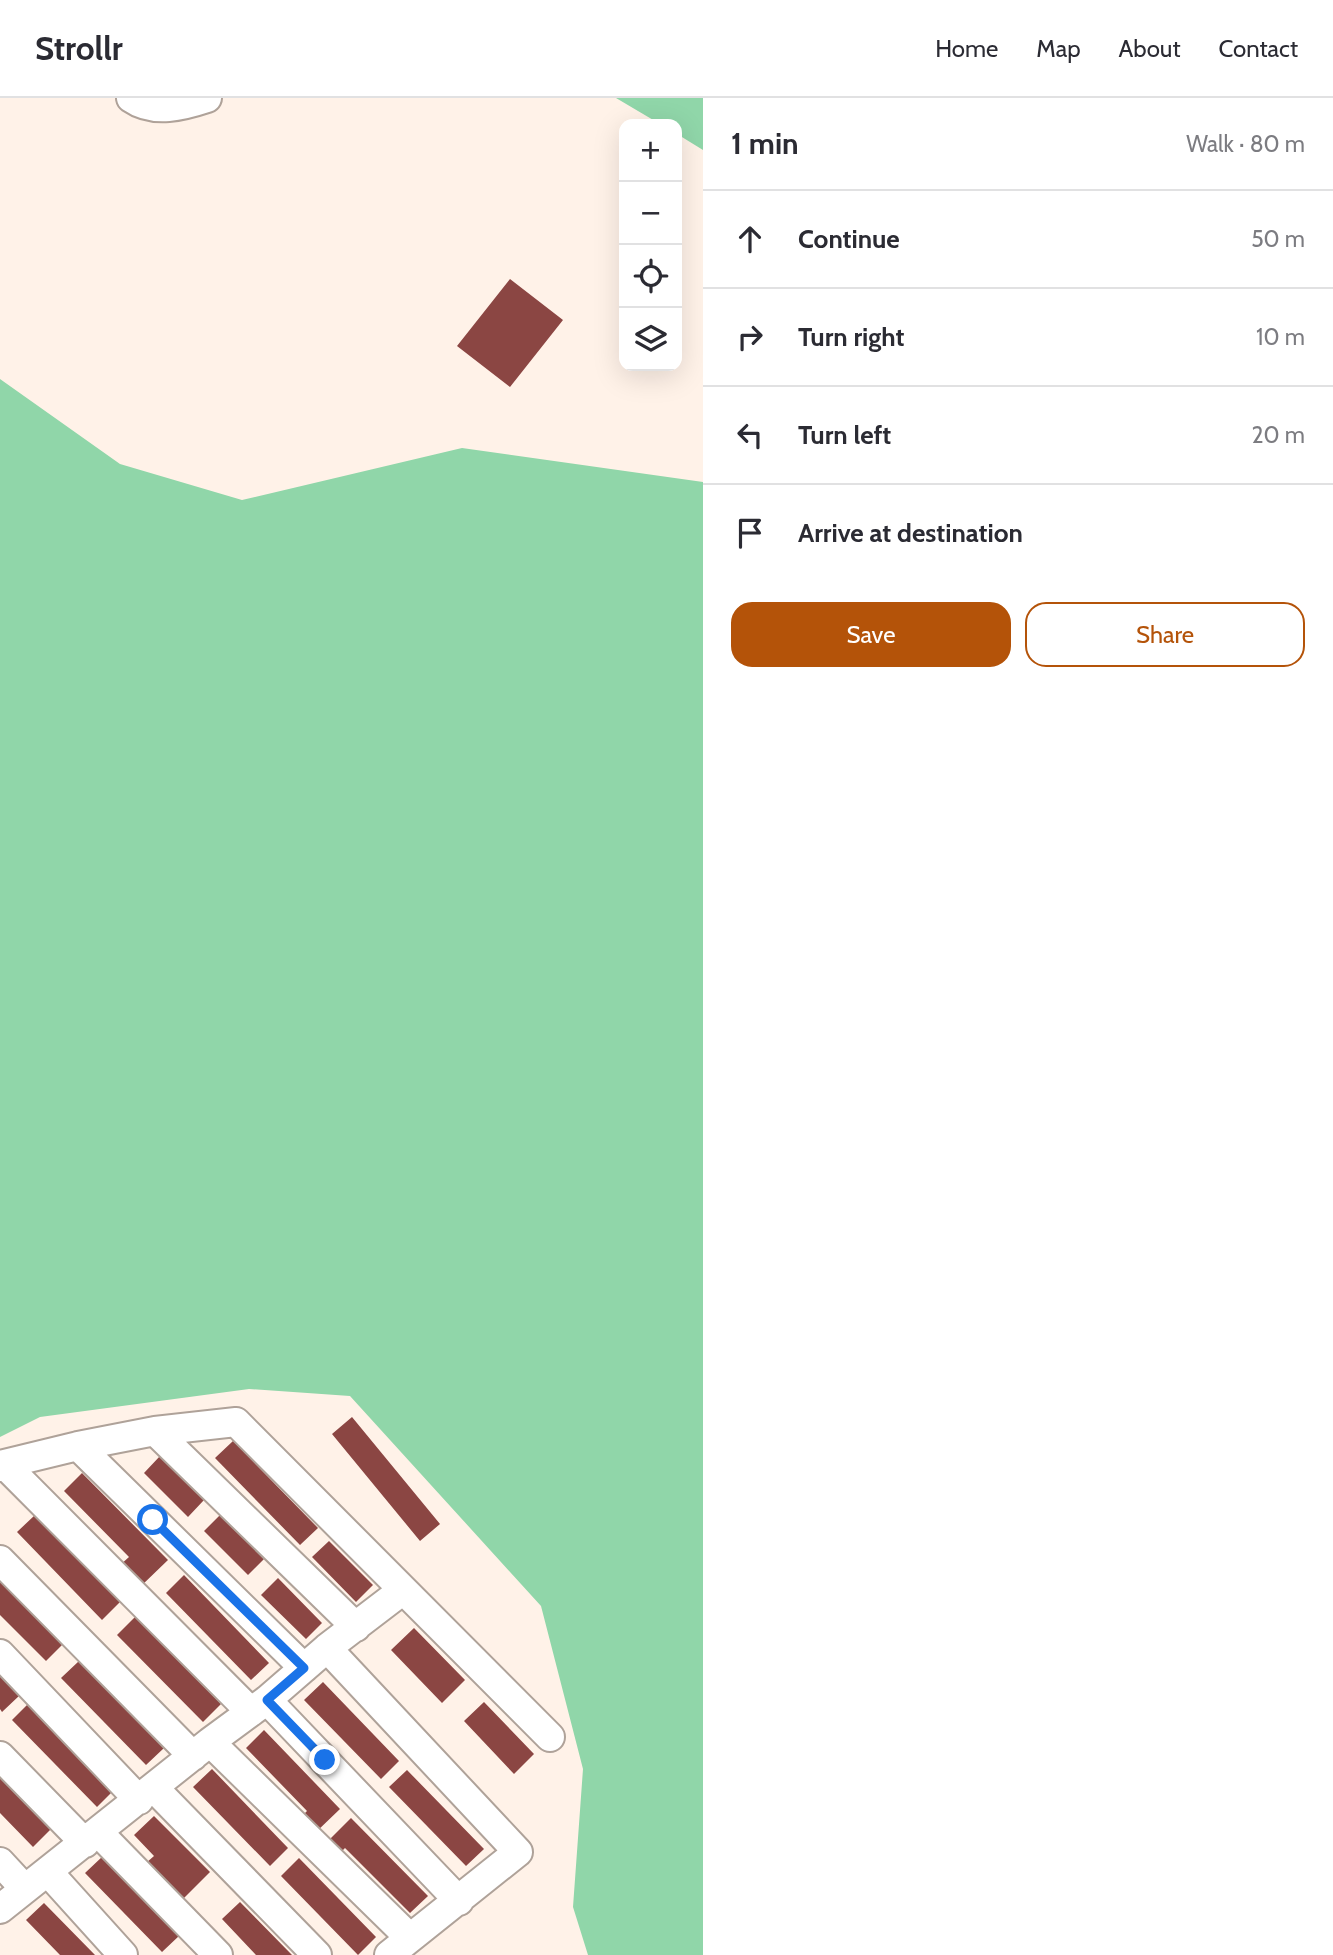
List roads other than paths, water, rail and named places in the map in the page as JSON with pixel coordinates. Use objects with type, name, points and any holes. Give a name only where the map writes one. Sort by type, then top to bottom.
[{"type":"street","points":[[131,98],[139,104],[176,108],[207,98]]},
{"type":"street","points":[[2,1466],[78,1446],[155,1431],[236,1422],[550,1737]]},
{"type":"street","points":[[155,1431],[356,1627]]},
{"type":"street","points":[[78,1446],[304,1668]]},
{"type":"street","points":[[2,1466],[259,1706],[459,1901]]},
{"type":"street","points":[[0,1560],[410,1938]]},
{"type":"street","points":[[0,1909],[403,1590]]},
{"type":"street","points":[[327,1648],[518,1852],[388,1955]]},
{"type":"street","points":[[0,1654],[317,1955]]},
{"type":"street","points":[[0,1756],[92,1837],[218,1955]]},
{"type":"street","points":[[0,1862],[25,1889]]},
{"type":"street","points":[[49,1872],[123,1955]]}]
